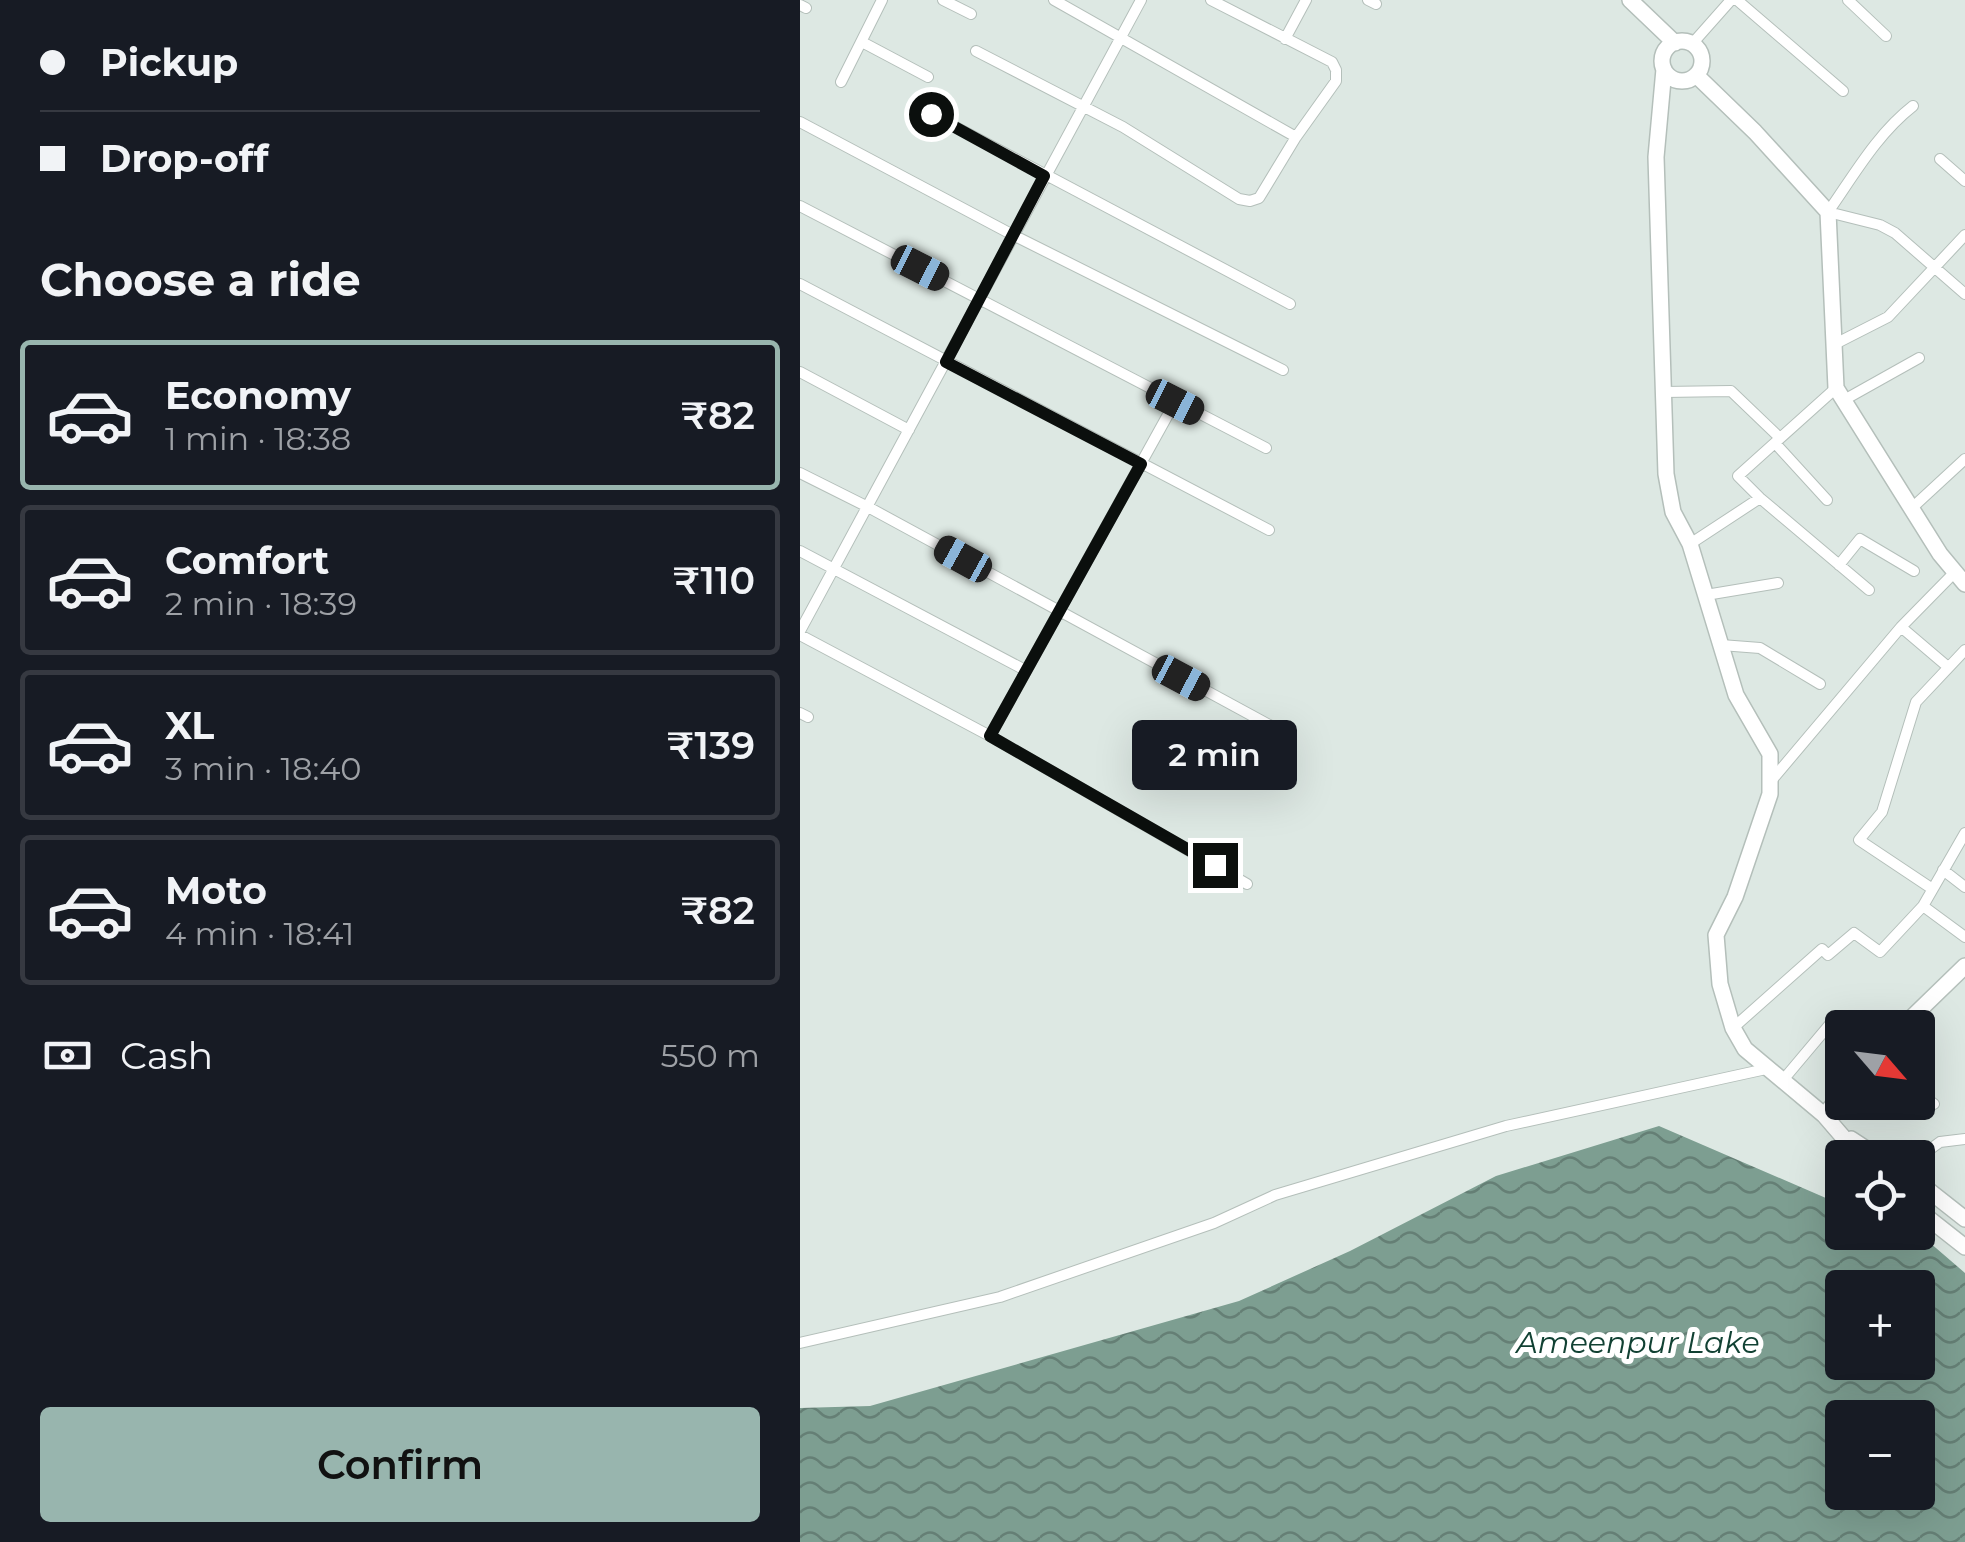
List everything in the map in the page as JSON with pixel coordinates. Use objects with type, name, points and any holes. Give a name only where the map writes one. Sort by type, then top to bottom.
[{"type":"street","points":[[841,82],[882,0]]},
{"type":"street","points":[[943,0],[971,14]]},
{"type":"street","points":[[1054,0],[1296,137]]},
{"type":"street","points":[[1140,0],[800,633],[990,736],[1247,884]]},
{"type":"street","points":[[976,51],[1082,105],[1239,199],[1250,201],[1259,198],[1336,80],[1336,70],[1332,62],[1211,0]]},
{"type":"street","points":[[1285,39],[1306,0]]},
{"type":"street","points":[[1692,44],[1734,0],[1843,92]]},
{"type":"street","points":[[1848,0],[1886,36]]},
{"type":"street","points":[[1635,5],[1675,42],[1692,44],[1701,56],[1696,75]]},
{"type":"street","points":[[1635,5],[1664,63],[1678,81],[1696,75]]},
{"type":"street","points":[[862,42],[928,77]]},
{"type":"street","points":[[1675,42],[1664,63],[1656,157],[1666,474],[1672,512],[1690,544],[1736,695],[1770,754],[1770,794],[1735,896],[1716,936],[1720,984],[1733,1028],[1745,1049],[1848,1140]]},
{"type":"street","points":[[1696,75],[1828,212],[1880,225],[1895,233],[1965,294]]},
{"type":"street","points":[[1771,782],[1901,628],[1960,578],[1940,554],[1840,394],[1828,212],[1894,120],[1912,106]]},
{"type":"street","points":[[931,114],[1290,304]]},
{"type":"street","points":[[800,122],[1014,236],[1283,370]]},
{"type":"street","points":[[1940,160],[1965,181]]},
{"type":"street","points":[[800,206],[1266,448]]},
{"type":"street","points":[[1835,344],[1888,318],[1965,234]]},
{"type":"street","points":[[800,284],[1269,530]]},
{"type":"street","points":[[1870,590],[1738,476],[1840,394],[1919,358]]},
{"type":"street","points":[[800,372],[909,430]]},
{"type":"street","points":[[1664,392],[1730,391],[1778,440],[1827,500]]},
{"type":"street","points":[[990,736],[1175,402]]},
{"type":"street","points":[[1913,507],[1965,459]]},
{"type":"street","points":[[800,473],[868,506],[1273,727]]},
{"type":"street","points":[[1690,544],[1760,498]]},
{"type":"street","points":[[1839,565],[1860,540],[1914,572]]},
{"type":"street","points":[[800,551],[1025,670]]},
{"type":"street","points":[[1706,595],[1778,583]]},
{"type":"street","points":[[1901,628],[1948,667]]},
{"type":"street","points":[[1721,646],[1760,648],[1820,684]]},
{"type":"street","points":[[1932,888],[1859,840],[1882,812],[1916,702],[1965,650]]},
{"type":"street","points":[[1733,1028],[1822,949],[1828,955],[1854,933],[1880,952],[1923,906],[1965,834]]},
{"type":"street","points":[[1943,870],[1965,887]]},
{"type":"street","points":[[1923,906],[1965,937]]},
{"type":"street","points":[[1920,1010],[1965,966]]},
{"type":"street","points":[[1784,1080],[1825,1030]]},
{"type":"street","points":[[800,1343],[1000,1297],[1214,1224],[1274,1194],[1506,1126],[1766,1068]]},
{"type":"street","points":[[1844,1135],[1852,1140]]},
{"type":"street","points":[[1935,1146],[1965,1139]]},
{"type":"street","points":[[1935,1195],[1965,1219]]},
{"type":"street","points":[[1935,1223],[1965,1247]]},
{"type":"water","name":"Ameenpur Lake","points":[[1659,1126],[1825,1198],[1825,1250],[1935,1247],[1965,1273],[1965,1542],[800,1542],[800,1408],[870,1406],[1239,1301],[1350,1251],[1496,1176]]},
{"type":"route","points":[[931,114],[1044,176],[946,362],[1141,464],[990,736],[1215,865]]}]
